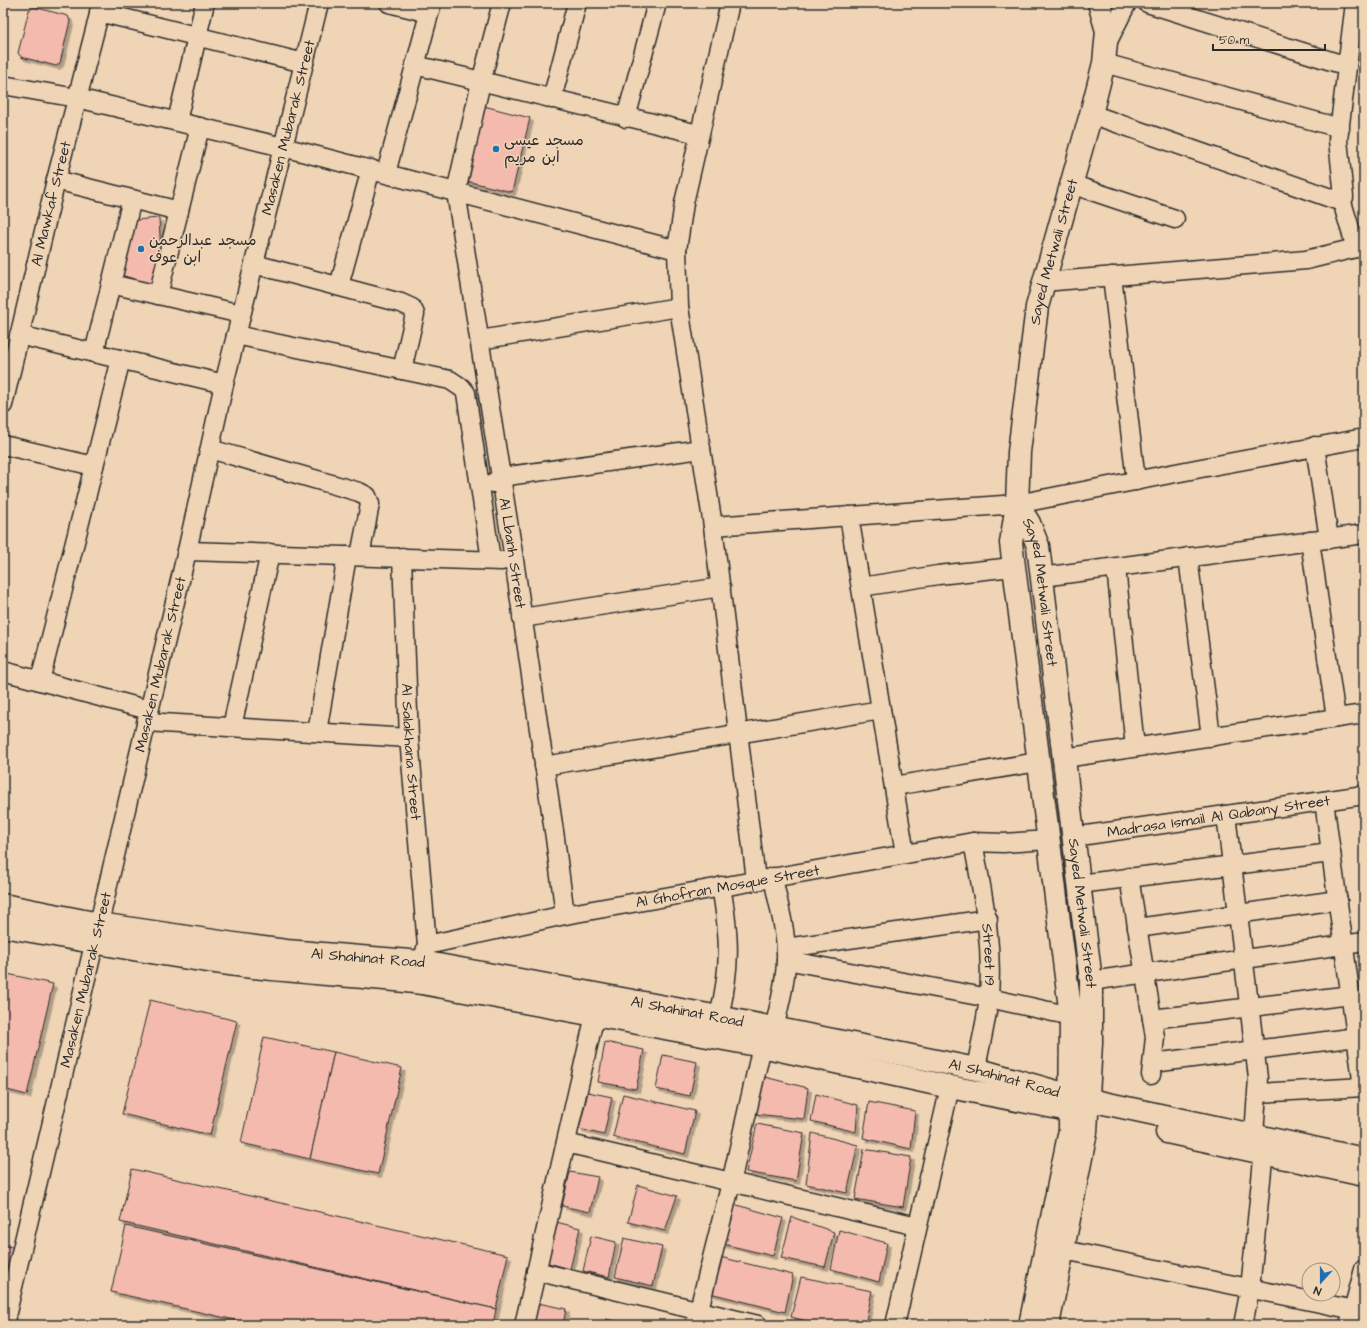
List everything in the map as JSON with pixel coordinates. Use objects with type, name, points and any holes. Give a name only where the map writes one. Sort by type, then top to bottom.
[{"type":"main road","name":"Sayed Metwali Street","points":[[1048,1325],[1083,1149],[1071,1016],[1013,567],[1011,533],[1017,504],[1019,445],[1037,306],[1091,114],[1105,53],[1105,20],[1099,3]]},
{"type":"main road","name":"Sayed Metwali Street","points":[[1017,504],[1030,523],[1038,546],[1091,981],[1091,1043],[1080,1105],[1070,1130],[1030,1325]]},
{"type":"main road","name":"Al Shahinat Road","points":[[3,905],[97,933],[163,955],[231,964],[422,983],[595,1015],[768,1037],[976,1069],[1080,1105]]},
{"type":"main road","name":"Al Shahinat Road","points":[[3,926],[97,933],[286,951],[425,954],[719,1017],[768,1037],[950,1087],[1080,1105],[1261,1142],[1364,1159]]},
{"type":"main road","name":"Al Shahinat Road","points":[[1261,1142],[1364,1175]]},
{"type":"street","points":[[177,121],[205,3]]},
{"type":"street","name":"Masaken Mubarak Street","points":[[4,1325],[187,551],[224,384],[318,3]]},
{"type":"street","points":[[339,286],[415,65],[430,8],[389,3]]},
{"type":"street","points":[[456,192],[481,82],[502,3]]},
{"type":"street","points":[[552,99],[577,3]]},
{"type":"street","points":[[626,118],[657,3]]},
{"type":"street","points":[[697,1318],[768,1037],[784,987],[786,954],[764,879],[738,732],[714,526],[679,307],[677,250],[684,203],[698,134],[730,3]]},
{"type":"street","points":[[1127,3],[1105,53],[1340,128]]},
{"type":"street","points":[[1147,3],[1347,66]]},
{"type":"street","points":[[1043,282],[1306,260],[1360,247],[1342,202],[1344,197],[1338,140],[1355,3]]},
{"type":"street","points":[[100,8],[197,38],[304,63]]},
{"type":"street","name":"Al Mawkaf Street","points":[[3,405],[18,335],[100,8]]},
{"type":"street","points":[[415,65],[626,118],[698,134]]},
{"type":"street","points":[[3,85],[77,98],[177,121],[379,171],[677,250]]},
{"type":"street","points":[[1091,114],[1342,202]]},
{"type":"street","points":[[158,295],[200,127]]},
{"type":"street","points":[[56,180],[180,211]]},
{"type":"street","points":[[1071,184],[1175,219]]},
{"type":"street","name":"Al Lbanh Street","points":[[456,192],[501,477],[565,915]]},
{"type":"street","points":[[94,353],[132,199]]},
{"type":"street","points":[[254,264],[401,302],[412,308],[414,314],[402,370]]},
{"type":"street","points":[[1112,276],[1136,481]]},
{"type":"street","points":[[111,284],[241,314]]},
{"type":"street","points":[[480,340],[679,307]]},
{"type":"street","points":[[18,335],[224,384]]},
{"type":"street","points":[[236,335],[450,380],[462,388],[466,394],[491,560]]},
{"type":"street","points":[[40,681],[121,359]]},
{"type":"street","points":[[714,526],[1017,504],[1315,446],[1364,438]]},
{"type":"street","points":[[3,444],[94,466]]},
{"type":"street","points":[[1315,446],[1329,539]]},
{"type":"street","points":[[210,449],[359,492],[367,496],[370,504],[354,556],[317,732]]},
{"type":"street","points":[[481,492],[501,477],[702,449]]},
{"type":"street","points":[[850,516],[905,854]]},
{"type":"street","points":[[1042,577],[1364,534]]},
{"type":"street","points":[[1310,541],[1336,718]]},
{"type":"street","points":[[187,551],[513,561]]},
{"type":"street","points":[[232,727],[270,553]]},
{"type":"street","points":[[1188,557],[1211,737]]},
{"type":"street","name":"Al Salakhana Street","points":[[402,558],[410,738],[425,954]]},
{"type":"street","points":[[861,587],[938,575],[1013,567]]},
{"type":"street","points":[[1116,568],[1135,747]]},
{"type":"street","points":[[522,618],[721,587]]},
{"type":"street","points":[[3,671],[40,681],[148,716],[232,727],[410,738]]},
{"type":"street","points":[[544,766],[738,732],[881,710]]},
{"type":"street","points":[[1064,758],[1364,714]]},
{"type":"street","points":[[894,786],[1038,762]]},
{"type":"street","name":"Madrasa Ismail Al Qabany Street","points":[[1073,837],[1324,801],[1363,798]]},
{"type":"street","points":[[1258,1093],[1364,1086],[1324,801]]},
{"type":"street","points":[[1226,815],[1255,1050],[1261,1142],[1250,1289],[1243,1325]]},
{"type":"street","name":"Al Ghofran Mosque Street","points":[[425,954],[565,915],[720,886],[973,842],[1003,843],[1048,840]]},
{"type":"street","name":"Street 19","points":[[973,842],[988,919],[990,968],[989,998],[976,1069]]},
{"type":"street","points":[[1079,884],[1331,853]]},
{"type":"street","points":[[1129,877],[1155,1037],[1152,1069],[1255,1050],[1356,1037]]},
{"type":"street","points":[[719,1017],[726,986],[729,955],[728,923],[720,886]]},
{"type":"street","points":[[1137,928],[1338,900]]},
{"type":"street","points":[[786,954],[988,919]]},
{"type":"street","points":[[1091,981],[1144,972],[1244,960],[1364,942]]},
{"type":"street","points":[[786,954],[1071,1016]]},
{"type":"street","points":[[1152,1019],[1351,995]]},
{"type":"street","points":[[524,1325],[595,1015]]},
{"type":"street","points":[[895,1325],[950,1087]]},
{"type":"street","points":[[566,1143],[918,1226]]},
{"type":"street","points":[[1064,1250],[1250,1289],[1355,1316],[1364,1268]]},
{"type":"street","points":[[536,1271],[697,1318],[758,1325]]},
{"type":"building","points":[[34,7],[68,16],[70,21],[60,63],[56,66],[21,57],[18,53],[29,10]]},
{"type":"building","name":"مسجد عيسى ابن مريم","points":[[480,105],[530,118],[512,192],[462,180]]},
{"type":"building","name":"مسجد عبدالرحمن ابن عوف","points":[[159,218],[161,256],[153,285],[118,274],[123,221]]},
{"type":"building","points":[[3,973],[53,984],[27,1095],[3,1089]]},
{"type":"building","points":[[150,1000],[237,1021],[210,1135],[122,1114]]},
{"type":"building","points":[[264,1037],[334,1052],[310,1159],[241,1143]]},
{"type":"building","points":[[605,1042],[644,1050],[636,1089],[598,1082]]},
{"type":"building","points":[[334,1052],[402,1068],[378,1174],[310,1159]]},
{"type":"building","points":[[663,1055],[697,1062],[690,1096],[656,1089]]},
{"type":"building","points":[[761,1076],[808,1088],[804,1119],[755,1114]]},
{"type":"building","points":[[588,1092],[612,1097],[604,1135],[579,1129]]},
{"type":"building","points":[[623,1094],[695,1111],[685,1154],[613,1137]]},
{"type":"building","points":[[816,1094],[858,1105],[856,1132],[811,1121]]},
{"type":"building","points":[[869,1102],[915,1111],[911,1149],[863,1138]]},
{"type":"building","points":[[757,1124],[804,1133],[796,1181],[746,1172]]},
{"type":"building","points":[[812,1133],[858,1145],[847,1193],[806,1184]]},
{"type":"building","points":[[864,1149],[911,1157],[903,1207],[855,1199]]},
{"type":"building","points":[[132,1169],[508,1255],[496,1309],[120,1222]]},
{"type":"building","points":[[570,1172],[598,1177],[590,1212],[562,1206]]},
{"type":"building","points":[[638,1185],[677,1196],[665,1231],[628,1222]]},
{"type":"building","points":[[733,1204],[783,1218],[773,1256],[723,1244]]},
{"type":"building","points":[[792,1217],[834,1232],[825,1267],[781,1258]]},
{"type":"building","points":[[556,1222],[580,1228],[570,1269],[545,1262]]},
{"type":"building","points":[[126,1226],[496,1309],[493,1325],[257,1325],[111,1292]]},
{"type":"building","points":[[839,1230],[887,1243],[879,1282],[831,1269]]},
{"type":"building","points":[[591,1236],[616,1242],[609,1277],[583,1271]]},
{"type":"building","points":[[624,1238],[662,1247],[653,1286],[615,1277]]},
{"type":"building","points":[[3,1245],[16,1248],[3,1300]]},
{"type":"building","points":[[720,1257],[793,1275],[785,1312],[710,1293]]},
{"type":"building","points":[[801,1277],[872,1291],[865,1325],[822,1325],[791,1317]]},
{"type":"building","points":[[538,1303],[566,1309],[563,1325],[533,1325]]},
{"type":"building","points":[[606,1319],[633,1325],[604,1325]]},
{"type":"place","name":"مسجد عيسى ابن مريم","points":[[496,149]]},
{"type":"place","name":"مسجد عبدالرحمن ابن عوف","points":[[141,249]]}]
